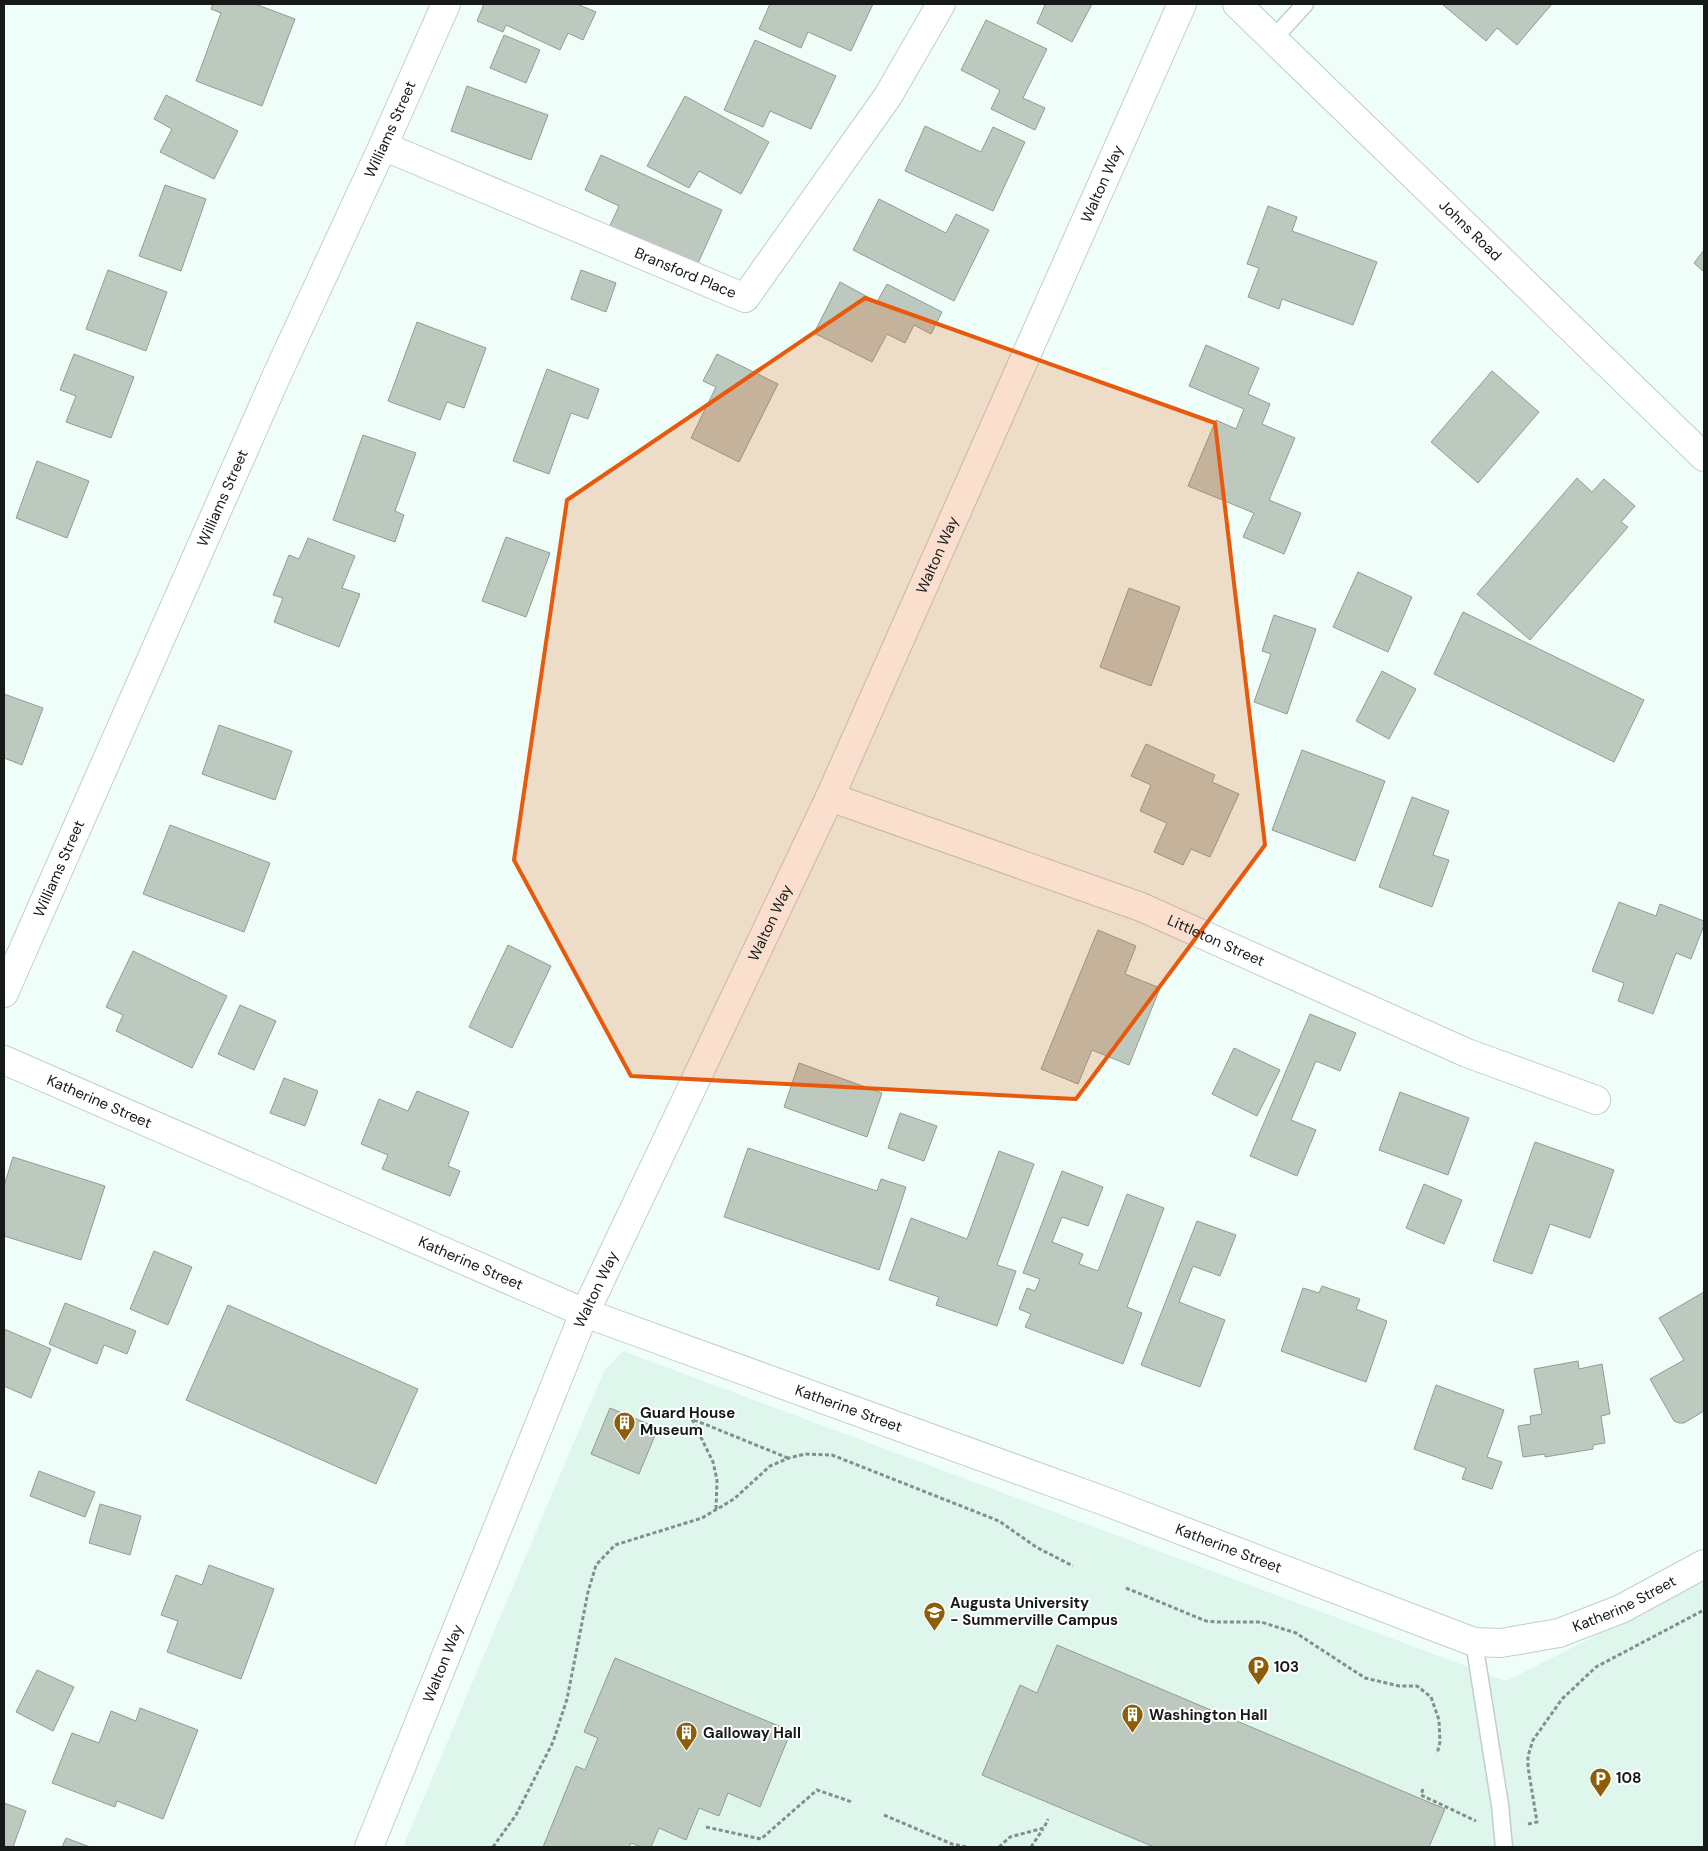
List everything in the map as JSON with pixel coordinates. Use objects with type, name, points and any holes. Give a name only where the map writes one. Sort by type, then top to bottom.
[{"type":"street","name":"Williams Street","points":[[4,993],[276,377],[383,146],[446,4]]},
{"type":"street","name":"Bransford Place","points":[[383,146],[745,298],[888,96],[940,4]]},
{"type":"street","name":"Walton Way","points":[[369,1847],[585,1313],[830,798],[1182,4]]},
{"type":"street","name":"Johns Road","points":[[1237,4],[1704,457]]},
{"type":"street","name":"Littleton Street","points":[[830,798],[1141,907],[1467,1053],[1596,1100]]},
{"type":"street","name":"Katherine Street","points":[[4,1060],[585,1313],[1107,1502],[1474,1642],[1501,1643],[1559,1633],[1621,1609],[1704,1564]]},
{"type":"lane","points":[[1274,38],[1305,4]]},
{"type":"lane","points":[[1474,1642],[1500,1805],[1504,1847]]},
{"type":"path","points":[[716,1509],[717,1480],[714,1462],[692,1419],[789,1458]]},
{"type":"path","points":[[492,1847],[516,1815],[553,1742],[567,1699],[588,1592],[596,1565],[615,1545],[689,1524],[702,1518],[734,1499],[770,1466],[805,1454],[832,1455],[1000,1521],[1036,1547],[1073,1566]]},
{"type":"path","points":[[1126,1588],[1206,1621],[1261,1622],[1296,1633],[1365,1678],[1399,1686],[1417,1686],[1431,1698],[1438,1720],[1440,1742],[1437,1754]]},
{"type":"path","points":[[1523,1825],[1537,1822],[1528,1756],[1533,1740],[1562,1699],[1596,1667],[1704,1610]]},
{"type":"path","points":[[1423,1789],[1421,1795],[1472,1818],[1479,1824]]},
{"type":"path","points":[[706,1827],[761,1839],[817,1790],[852,1802]]},
{"type":"path","points":[[884,1815],[952,1844],[967,1847]]},
{"type":"path","points":[[1031,1847],[1048,1819]]},
{"type":"path","points":[[999,1847],[1010,1837],[1044,1828]]},
{"type":"highlighted area","points":[[865,298],[1215,423],[1265,845],[1076,1099],[631,1076],[514,860],[567,500]]},
{"type":"shaded area","name":"Augusta University - Summerville Campus","points":[[623,1351],[1506,1681],[1704,1581],[1704,1847],[403,1847],[604,1371]]},
{"type":"building","points":[[213,4],[255,4],[295,19],[262,106],[196,81],[221,13],[211,9]]},
{"type":"building","points":[[484,4],[577,4],[596,12],[583,40],[568,33],[560,50],[506,25],[503,32],[477,21]]},
{"type":"building","points":[[770,4],[873,4],[851,51],[808,32],[801,48],[759,29]]},
{"type":"building","points":[[1043,4],[1092,4],[1072,42],[1037,23],[1045,5]]},
{"type":"building","points":[[1442,4],[1552,4],[1517,45],[1497,28],[1486,41]]},
{"type":"building","points":[[986,20],[1047,49],[1023,98],[1045,108],[1035,130],[991,109],[1000,90],[961,70]]},
{"type":"building","points":[[504,35],[540,50],[526,83],[490,68]]},
{"type":"building","points":[[755,40],[836,76],[811,129],[770,111],[763,127],[724,110]]},
{"type":"building","points":[[467,86],[548,115],[531,160],[451,131]]},
{"type":"building","points":[[166,95],[238,131],[214,179],[160,152],[172,129],[154,119]]},
{"type":"building","points":[[685,96],[769,142],[741,194],[699,171],[689,188],[647,166]]},
{"type":"building","points":[[925,126],[981,152],[993,127],[1025,142],[993,211],[905,171]]},
{"type":"building","points":[[601,155],[722,210],[694,272],[607,232],[619,206],[585,190]]},
{"type":"building","points":[[165,185],[206,199],[181,271],[139,256]]},
{"type":"building","points":[[879,199],[946,233],[956,214],[989,230],[954,301],[853,250]]},
{"type":"building","points":[[1268,206],[1297,217],[1292,231],[1377,262],[1353,325],[1282,299],[1279,309],[1248,297],[1259,268],[1247,264]]},
{"type":"building","points":[[1704,250],[1704,272],[1694,263]]},
{"type":"building","points":[[108,270],[167,292],[146,351],[86,329]]},
{"type":"building","points":[[581,270],[616,283],[606,312],[571,299]]},
{"type":"building","points":[[840,282],[877,302],[887,284],[942,312],[931,334],[914,325],[905,343],[887,334],[872,362],[814,333]]},
{"type":"building","points":[[417,322],[486,348],[464,408],[447,402],[440,420],[388,401]]},
{"type":"building","points":[[1206,345],[1259,368],[1248,394],[1270,404],[1262,424],[1295,438],[1269,500],[1301,513],[1284,554],[1243,537],[1254,513],[1188,486],[1216,420],[1236,429],[1244,409],[1189,386]]},
{"type":"building","points":[[74,354],[134,377],[111,438],[66,422],[76,396],[60,390]]},
{"type":"building","points":[[717,354],[778,384],[739,462],[691,438],[716,387],[703,381]]},
{"type":"building","points":[[547,369],[599,389],[588,419],[571,413],[549,474],[513,461]]},
{"type":"building","points":[[1492,371],[1539,412],[1478,483],[1431,442]]},
{"type":"building","points":[[363,435],[416,453],[395,511],[404,515],[395,542],[333,520]]},
{"type":"building","points":[[37,461],[89,481],[67,538],[16,518]]},
{"type":"building","points":[[1577,478],[1592,492],[1604,479],[1635,506],[1621,522],[1628,527],[1530,640],[1477,594]]},
{"type":"building","points":[[506,537],[550,553],[526,617],[482,601]]},
{"type":"building","points":[[308,538],[355,556],[342,588],[360,594],[339,647],[274,622],[283,598],[273,595],[289,555],[299,559]]},
{"type":"building","points":[[1358,572],[1412,597],[1388,652],[1333,627]]},
{"type":"building","points":[[1129,588],[1180,607],[1151,686],[1100,667]]},
{"type":"building","points":[[1463,612],[1644,700],[1614,762],[1434,674]]},
{"type":"building","points":[[1274,615],[1316,629],[1287,714],[1254,702],[1271,654],[1262,651]]},
{"type":"building","points":[[1382,671],[1416,689],[1389,739],[1356,721]]},
{"type":"building","points":[[4,694],[43,708],[22,765],[4,758]]},
{"type":"building","points":[[219,725],[292,751],[275,800],[202,774]]},
{"type":"building","points":[[1146,744],[1215,775],[1212,782],[1239,794],[1210,857],[1191,849],[1183,865],[1154,852],[1167,823],[1140,811],[1151,785],[1131,776]]},
{"type":"building","points":[[1302,750],[1385,781],[1355,861],[1272,830]]},
{"type":"building","points":[[1412,797],[1449,811],[1433,855],[1449,860],[1432,907],[1379,887]]},
{"type":"building","points":[[170,825],[270,863],[244,932],[143,894]]},
{"type":"building","points":[[1619,902],[1656,916],[1660,904],[1704,921],[1691,959],[1676,953],[1653,1014],[1618,1001],[1624,983],[1592,971]]},
{"type":"building","points":[[1098,930],[1136,946],[1125,974],[1160,988],[1129,1065],[1092,1050],[1078,1084],[1041,1069]]},
{"type":"building","points":[[508,945],[551,966],[512,1048],[469,1027]]},
{"type":"building","points":[[133,951],[227,996],[192,1068],[116,1031],[123,1015],[106,1007]]},
{"type":"building","points":[[240,1005],[276,1021],[254,1070],[218,1054]]},
{"type":"building","points":[[1310,1014],[1356,1033],[1340,1071],[1316,1061],[1291,1120],[1316,1130],[1297,1176],[1250,1156]]},
{"type":"building","points":[[1234,1048],[1280,1070],[1257,1116],[1212,1094]]},
{"type":"building","points":[[799,1063],[882,1093],[867,1137],[784,1107]]},
{"type":"building","points":[[284,1078],[318,1091],[305,1126],[270,1113]]},
{"type":"building","points":[[417,1091],[469,1112],[448,1166],[460,1171],[450,1196],[382,1169],[388,1155],[361,1144],[379,1099],[408,1111]]},
{"type":"building","points":[[1400,1092],[1469,1118],[1448,1175],[1379,1150]]},
{"type":"building","points":[[900,1113],[937,1126],[924,1161],[888,1148]]},
{"type":"building","points":[[1535,1142],[1614,1170],[1590,1238],[1550,1224],[1532,1274],[1493,1261]]},
{"type":"building","points":[[748,1148],[877,1191],[881,1179],[906,1187],[879,1270],[724,1217]]},
{"type":"building","points":[[999,1151],[1034,1164],[997,1265],[1016,1271],[997,1326],[936,1305],[939,1297],[889,1280],[911,1218],[967,1239]]},
{"type":"building","points":[[13,1157],[105,1186],[81,1260],[4,1236],[4,1186]]},
{"type":"building","points":[[1062,1171],[1103,1187],[1088,1226],[1062,1217],[1052,1242],[1083,1254],[1079,1264],[1098,1271],[1127,1194],[1164,1208],[1127,1307],[1142,1313],[1123,1364],[1025,1327],[1031,1314],[1019,1309],[1027,1288],[1035,1291],[1040,1279],[1023,1273]]},
{"type":"building","points":[[1424,1184],[1462,1200],[1444,1244],[1406,1228]]},
{"type":"building","points":[[1197,1221],[1236,1235],[1220,1276],[1193,1266],[1179,1302],[1225,1320],[1200,1387],[1141,1365]]},
{"type":"building","points":[[154,1251],[192,1267],[168,1325],[130,1309]]},
{"type":"building","points":[[1322,1286],[1360,1299],[1356,1309],[1387,1321],[1366,1382],[1281,1351],[1303,1288],[1319,1293]]},
{"type":"building","points":[[1704,1292],[1704,1411],[1684,1423],[1679,1423],[1674,1421],[1650,1379],[1684,1360],[1659,1318]]},
{"type":"building","points":[[65,1303],[136,1331],[127,1354],[104,1345],[97,1364],[49,1344]]},
{"type":"building","points":[[228,1305],[418,1389],[376,1484],[186,1400]]},
{"type":"building","points":[[4,1329],[51,1349],[31,1398],[4,1386]]},
{"type":"building","points":[[1578,1361],[1579,1369],[1602,1364],[1610,1414],[1601,1416],[1605,1443],[1593,1445],[1593,1449],[1545,1457],[1545,1454],[1523,1457],[1518,1426],[1531,1424],[1530,1416],[1542,1414],[1534,1369]]},
{"type":"building","points":[[1436,1385],[1504,1410],[1487,1457],[1502,1462],[1492,1489],[1462,1479],[1466,1468],[1414,1449]]},
{"type":"building","name":"Guard House Museum","points":[[610,1408],[658,1428],[639,1474],[591,1454]]},
{"type":"building","points":[[39,1471],[95,1492],[85,1517],[30,1496]]},
{"type":"building","points":[[100,1504],[141,1516],[130,1555],[89,1543]]},
{"type":"building","points":[[209,1565],[274,1589],[241,1679],[167,1652],[178,1621],[161,1615],[176,1575],[202,1585]]},
{"type":"building","name":"Washington Hall","points":[[1057,1645],[1445,1809],[1429,1847],[1154,1847],[982,1775],[1020,1685],[1037,1693]]},
{"type":"building","name":"Galloway Hall","points":[[615,1658],[791,1731],[760,1807],[728,1793],[719,1816],[699,1808],[686,1840],[659,1828],[651,1847],[642,1847],[631,1843],[629,1847],[543,1847],[576,1766],[585,1770],[598,1738],[584,1732]]},
{"type":"building","points":[[37,1670],[74,1687],[53,1731],[16,1712]]},
{"type":"building","points":[[140,1708],[198,1730],[163,1819],[117,1801],[115,1807],[52,1783],[72,1733],[99,1743],[111,1711],[136,1721]]},
{"type":"building","points":[[4,1803],[26,1811],[13,1847],[4,1847]]},
{"type":"building","points":[[66,1838],[90,1847],[62,1847]]},
{"type":"place","name":"Guard House Museum","points":[[624,1441]]},
{"type":"place","name":"Augusta University - Summerville Campus","points":[[934,1631]]},
{"type":"place","name":"103","points":[[1258,1686]]},
{"type":"place","name":"Washington Hall","points":[[1133,1734]]},
{"type":"place","name":"Galloway Hall","points":[[687,1752]]},
{"type":"place","name":"108","points":[[1600,1797]]}]
